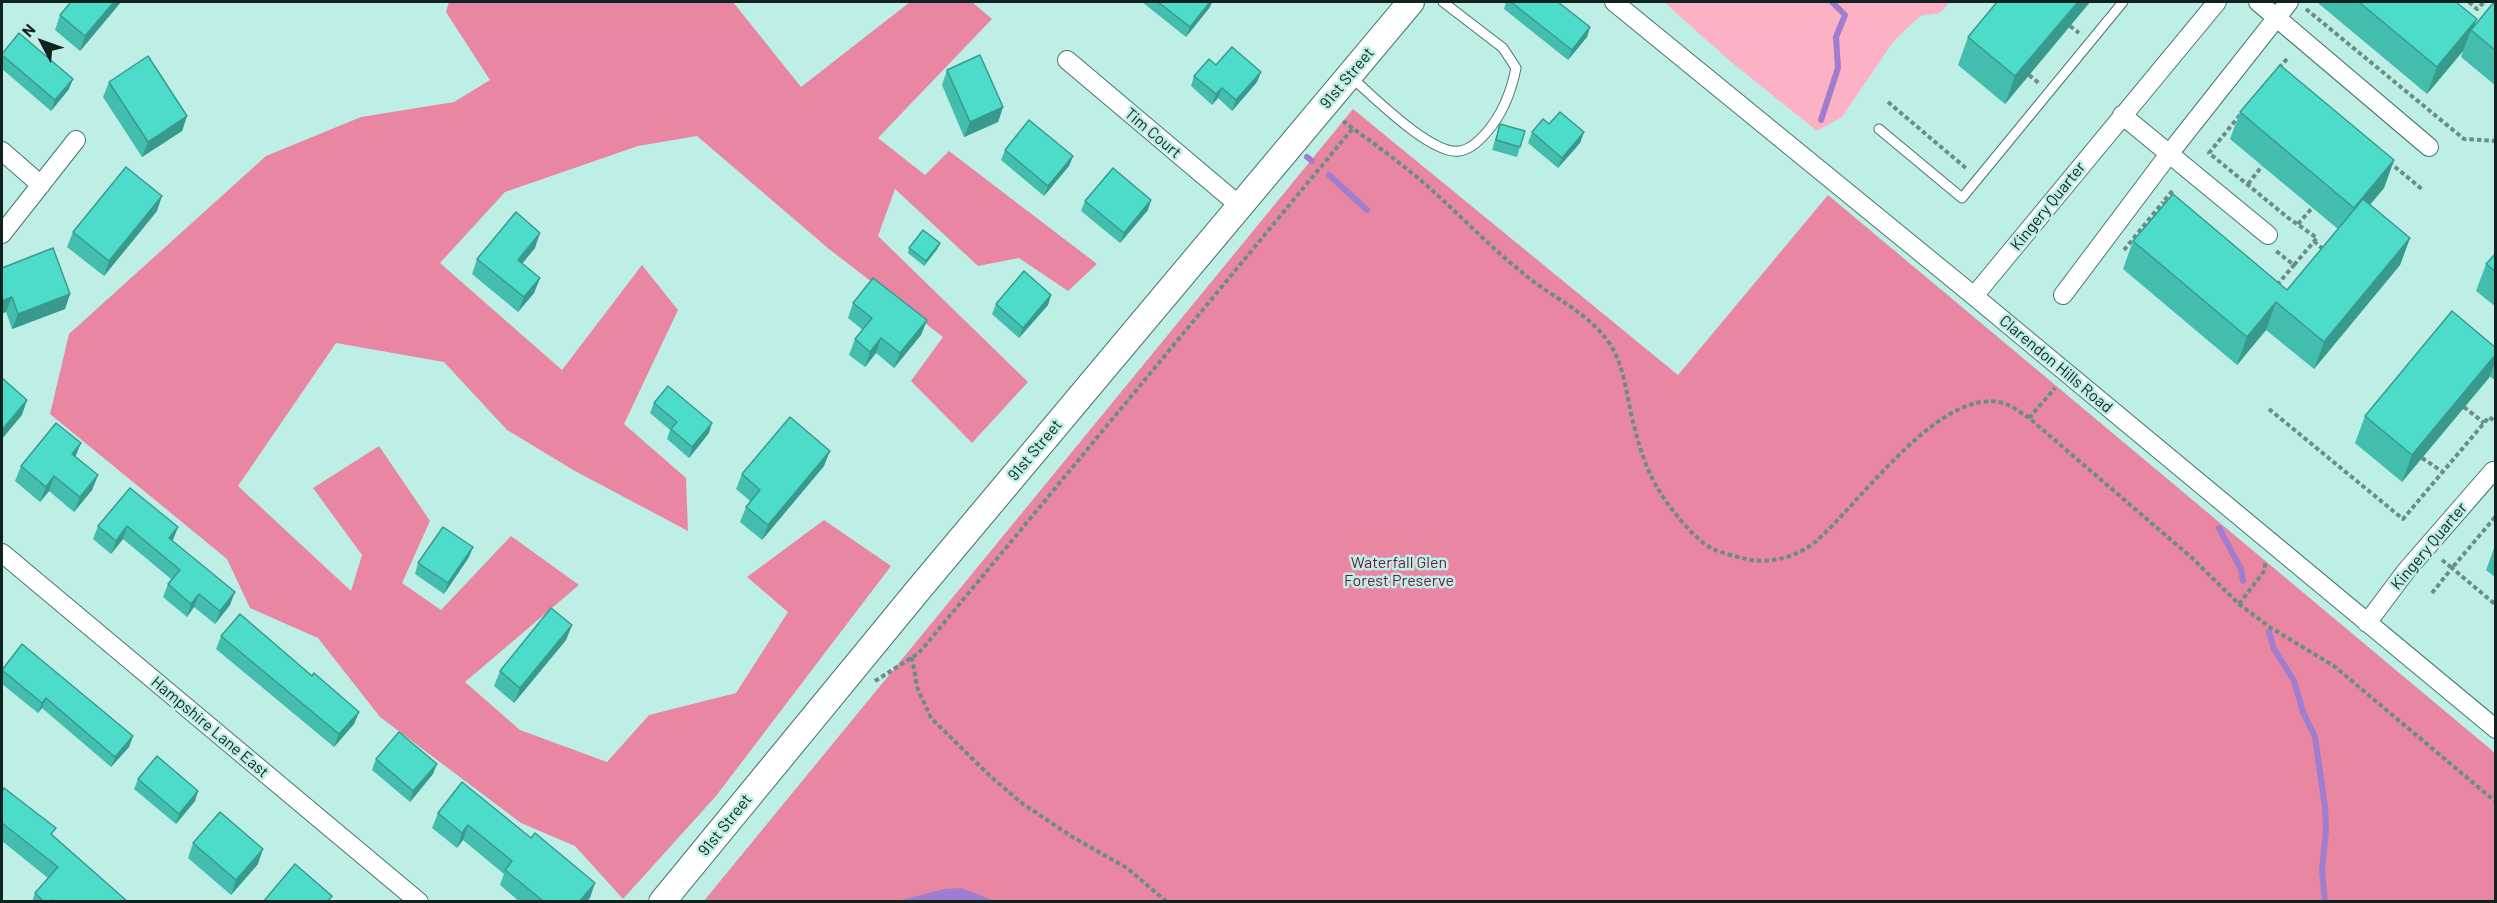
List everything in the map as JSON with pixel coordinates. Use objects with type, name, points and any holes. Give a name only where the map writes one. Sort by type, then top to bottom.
[{"type":"main road","name":"91st Street","points":[[662,902],[919,589],[1411,2]]},
{"type":"street","name":"Clarendon Hills Road","points":[[1614,2],[1974,296],[2496,729]]},
{"type":"street","name":"Kingery Quarter","points":[[1974,296],[2217,2]]},
{"type":"street","points":[[2258,2],[2429,147]]},
{"type":"street","points":[[2063,295],[2169,154],[2289,2]]},
{"type":"street","name":"Tim Court","points":[[1067,60],[1240,206]]},
{"type":"street","points":[[2122,116],[2272,243]]},
{"type":"street","points":[[2,234],[76,140]]},
{"type":"street","points":[[2,151],[41,185]]},
{"type":"street","name":"Kingery Quarter","points":[[2367,623],[2406,572],[2493,471]]},
{"type":"street","name":"Hampshire Lane East","points":[[2,553],[419,902]]},
{"type":"lane","points":[[1349,76],[1417,134],[1444,150],[1460,151],[1478,142],[1497,120],[1511,92],[1516,68],[1503,48],[1443,2]]},
{"type":"lane","points":[[1879,129],[1962,198],[2123,2]]},
{"type":"path","points":[[2308,2],[2303,7],[2464,139],[2496,141]]},
{"type":"path","points":[[2469,2],[2484,15]]},
{"type":"path","points":[[2477,9],[2484,2]]},
{"type":"path","points":[[2285,75],[2278,69],[2287,59]]},
{"type":"path","points":[[1888,102],[1973,173]]},
{"type":"path","points":[[2243,111],[2209,153],[2317,238],[2272,291]]},
{"type":"path","points":[[1343,121],[1423,182],[1522,273],[1595,324],[1612,348],[1624,379],[1640,450],[1658,493],[1693,534],[1713,549],[1746,560],[1761,561],[1775,561],[1798,553],[1815,543],[1882,473],[1944,417],[1964,407],[1983,402],[2000,402],[2029,417],[2191,557],[2239,604],[2271,628],[2334,666],[2496,802]]},
{"type":"path","points":[[870,684],[919,653],[1353,128]]},
{"type":"path","points":[[2386,160],[2423,190]]},
{"type":"path","points":[[2248,184],[2262,166]]},
{"type":"path","points":[[2119,256],[2174,189]]},
{"type":"path","points":[[2163,202],[2173,210]]},
{"type":"path","points":[[2298,224],[2312,208]]},
{"type":"path","points":[[2314,241],[2329,255]]},
{"type":"path","points":[[2272,243],[2294,265]]},
{"type":"path","points":[[2029,417],[2059,383]]},
{"type":"path","points":[[2464,407],[2484,423]]},
{"type":"path","points":[[2269,409],[2403,519],[2489,417],[2495,420]]},
{"type":"path","points":[[2422,458],[2443,472]]},
{"type":"path","points":[[2432,593],[2496,516]]},
{"type":"path","points":[[2239,604],[2265,570],[2268,539]]},
{"type":"path","points":[[2442,560],[2496,605]]},
{"type":"path","points":[[912,657],[917,687],[931,718],[990,776],[1023,804],[1074,838],[1126,868],[1167,902]]},
{"type":"shaded area","points":[[1664,2],[1950,2],[1940,13],[1920,16],[1893,42],[1842,117],[1817,131],[1730,61]]},
{"type":"shaded area","points":[[961,888],[995,901],[898,901],[944,889]]},
{"type":"green space","points":[[449,2],[733,2],[801,87],[910,2],[972,2],[992,19],[878,138],[925,175],[949,151],[1097,264],[1068,291],[1019,258],[978,266],[895,189],[878,236],[1028,382],[972,443],[911,381],[943,337],[829,249],[697,136],[638,146],[505,192],[440,263],[562,370],[642,265],[678,310],[624,424],[686,478],[688,531],[575,471],[507,430],[444,362],[336,343],[238,486],[351,591],[362,555],[313,488],[379,446],[430,521],[402,583],[441,610],[511,536],[579,585],[465,682],[520,730],[607,762],[649,715],[736,693],[788,612],[747,577],[824,520],[891,566],[716,796],[623,899],[575,846],[521,823],[380,717],[318,638],[250,608],[227,559],[50,414],[69,334],[266,156],[361,117],[454,102],[490,80],[446,12]]},
{"type":"green space","name":"Waterfall Glen Forest Preserve","points":[[1353,109],[1678,375],[1828,195],[2495,753],[2495,901],[703,902]]},
{"type":"building","points":[[71,2],[114,2],[85,36],[60,15]]},
{"type":"building","points":[[1158,2],[1210,2],[1190,27]]},
{"type":"building","points":[[1511,2],[1558,2],[1590,27],[1572,50]]},
{"type":"building","points":[[1997,2],[2078,2],[2015,76],[1968,37]]},
{"type":"building","points":[[2359,2],[2456,2],[2477,19],[2437,67]]},
{"type":"building","points":[[2496,2],[2496,51],[2471,30]]},
{"type":"building","points":[[19,33],[73,79],[55,100],[2,55]]},
{"type":"building","points":[[1232,47],[1261,72],[1236,100],[1222,88],[1216,94],[1194,76],[1209,59],[1216,65]]},
{"type":"building","points":[[980,55],[1003,107],[970,122],[947,70]]},
{"type":"building","points":[[148,56],[187,116],[148,142],[109,82]]},
{"type":"building","points":[[2280,65],[2394,160],[2354,208],[2240,112]]},
{"type":"building","points":[[1560,112],[1584,132],[1562,158],[1532,132],[1543,119],[1549,124]]},
{"type":"building","points":[[1029,120],[1073,156],[1048,186],[1005,150]]},
{"type":"building","points":[[1500,124],[1525,131],[1520,147],[1496,140]]},
{"type":"building","points":[[126,167],[162,196],[109,261],[73,232]]},
{"type":"building","points":[[1113,168],[1151,200],[1124,233],[1085,201]]},
{"type":"building","points":[[2173,194],[2287,290],[2363,199],[2410,238],[2324,342],[2276,302],[2247,337],[2133,241]]},
{"type":"building","points":[[516,212],[540,233],[518,260],[540,278],[524,297],[477,259]]},
{"type":"building","points":[[923,230],[940,243],[926,261],[909,248]]},
{"type":"building","points":[[53,248],[70,294],[18,314],[12,297],[2,301],[2,268]]},
{"type":"building","points":[[2496,253],[2496,272],[2486,264]]},
{"type":"building","points":[[1024,271],[1051,295],[1023,328],[996,304]]},
{"type":"building","points":[[873,278],[927,320],[900,353],[881,338],[870,352],[855,339],[872,318],[853,303]]},
{"type":"building","points":[[2452,311],[2496,348],[2496,354],[2412,455],[2365,416]]},
{"type":"building","points":[[2,378],[27,400],[2,430]]},
{"type":"building","points":[[668,386],[712,423],[692,447],[671,429],[677,422],[654,403]]},
{"type":"building","points":[[790,417],[830,451],[768,525],[746,507],[760,490],[742,474]]},
{"type":"building","points":[[56,423],[81,443],[72,454],[98,475],[80,497],[54,476],[46,487],[21,466]]},
{"type":"building","points":[[130,488],[178,527],[169,538],[235,592],[220,611],[199,594],[191,604],[168,584],[180,570],[127,526],[116,541],[98,526]]},
{"type":"building","points":[[443,527],[473,547],[448,583],[418,563]]},
{"type":"building","points":[[551,608],[572,625],[520,688],[500,671]]},
{"type":"building","points":[[240,614],[312,676],[314,673],[359,712],[339,734],[221,636]]},
{"type":"building","points":[[22,644],[133,736],[115,757],[46,698],[42,703],[2,670]]},
{"type":"building","points":[[399,732],[437,764],[413,791],[376,759]]},
{"type":"building","points":[[157,756],[198,791],[179,814],[138,779]]},
{"type":"building","points":[[462,782],[531,838],[535,833],[595,883],[579,902],[541,902],[542,900],[505,870],[512,861],[468,825],[462,833],[438,813]]},
{"type":"building","points":[[4,788],[56,828],[51,834],[128,902],[55,902],[53,900],[44,902],[35,893],[58,867],[2,823]]},
{"type":"building","points":[[220,812],[263,849],[236,880],[193,843]]},
{"type":"building","points":[[295,864],[332,896],[327,902],[263,902]]},
{"type":"waterway","points":[[1821,120],[1838,68],[1836,37],[1845,15],[1832,2]]},
{"type":"waterway","points":[[1307,157],[1312,161]]},
{"type":"waterway","points":[[1329,175],[1367,210]]},
{"type":"waterway","points":[[2219,528],[2241,569],[2243,581]]},
{"type":"waterway","points":[[2269,632],[2274,649],[2294,681],[2303,712],[2315,737],[2325,807],[2326,831],[2322,870],[2325,902]]}]
